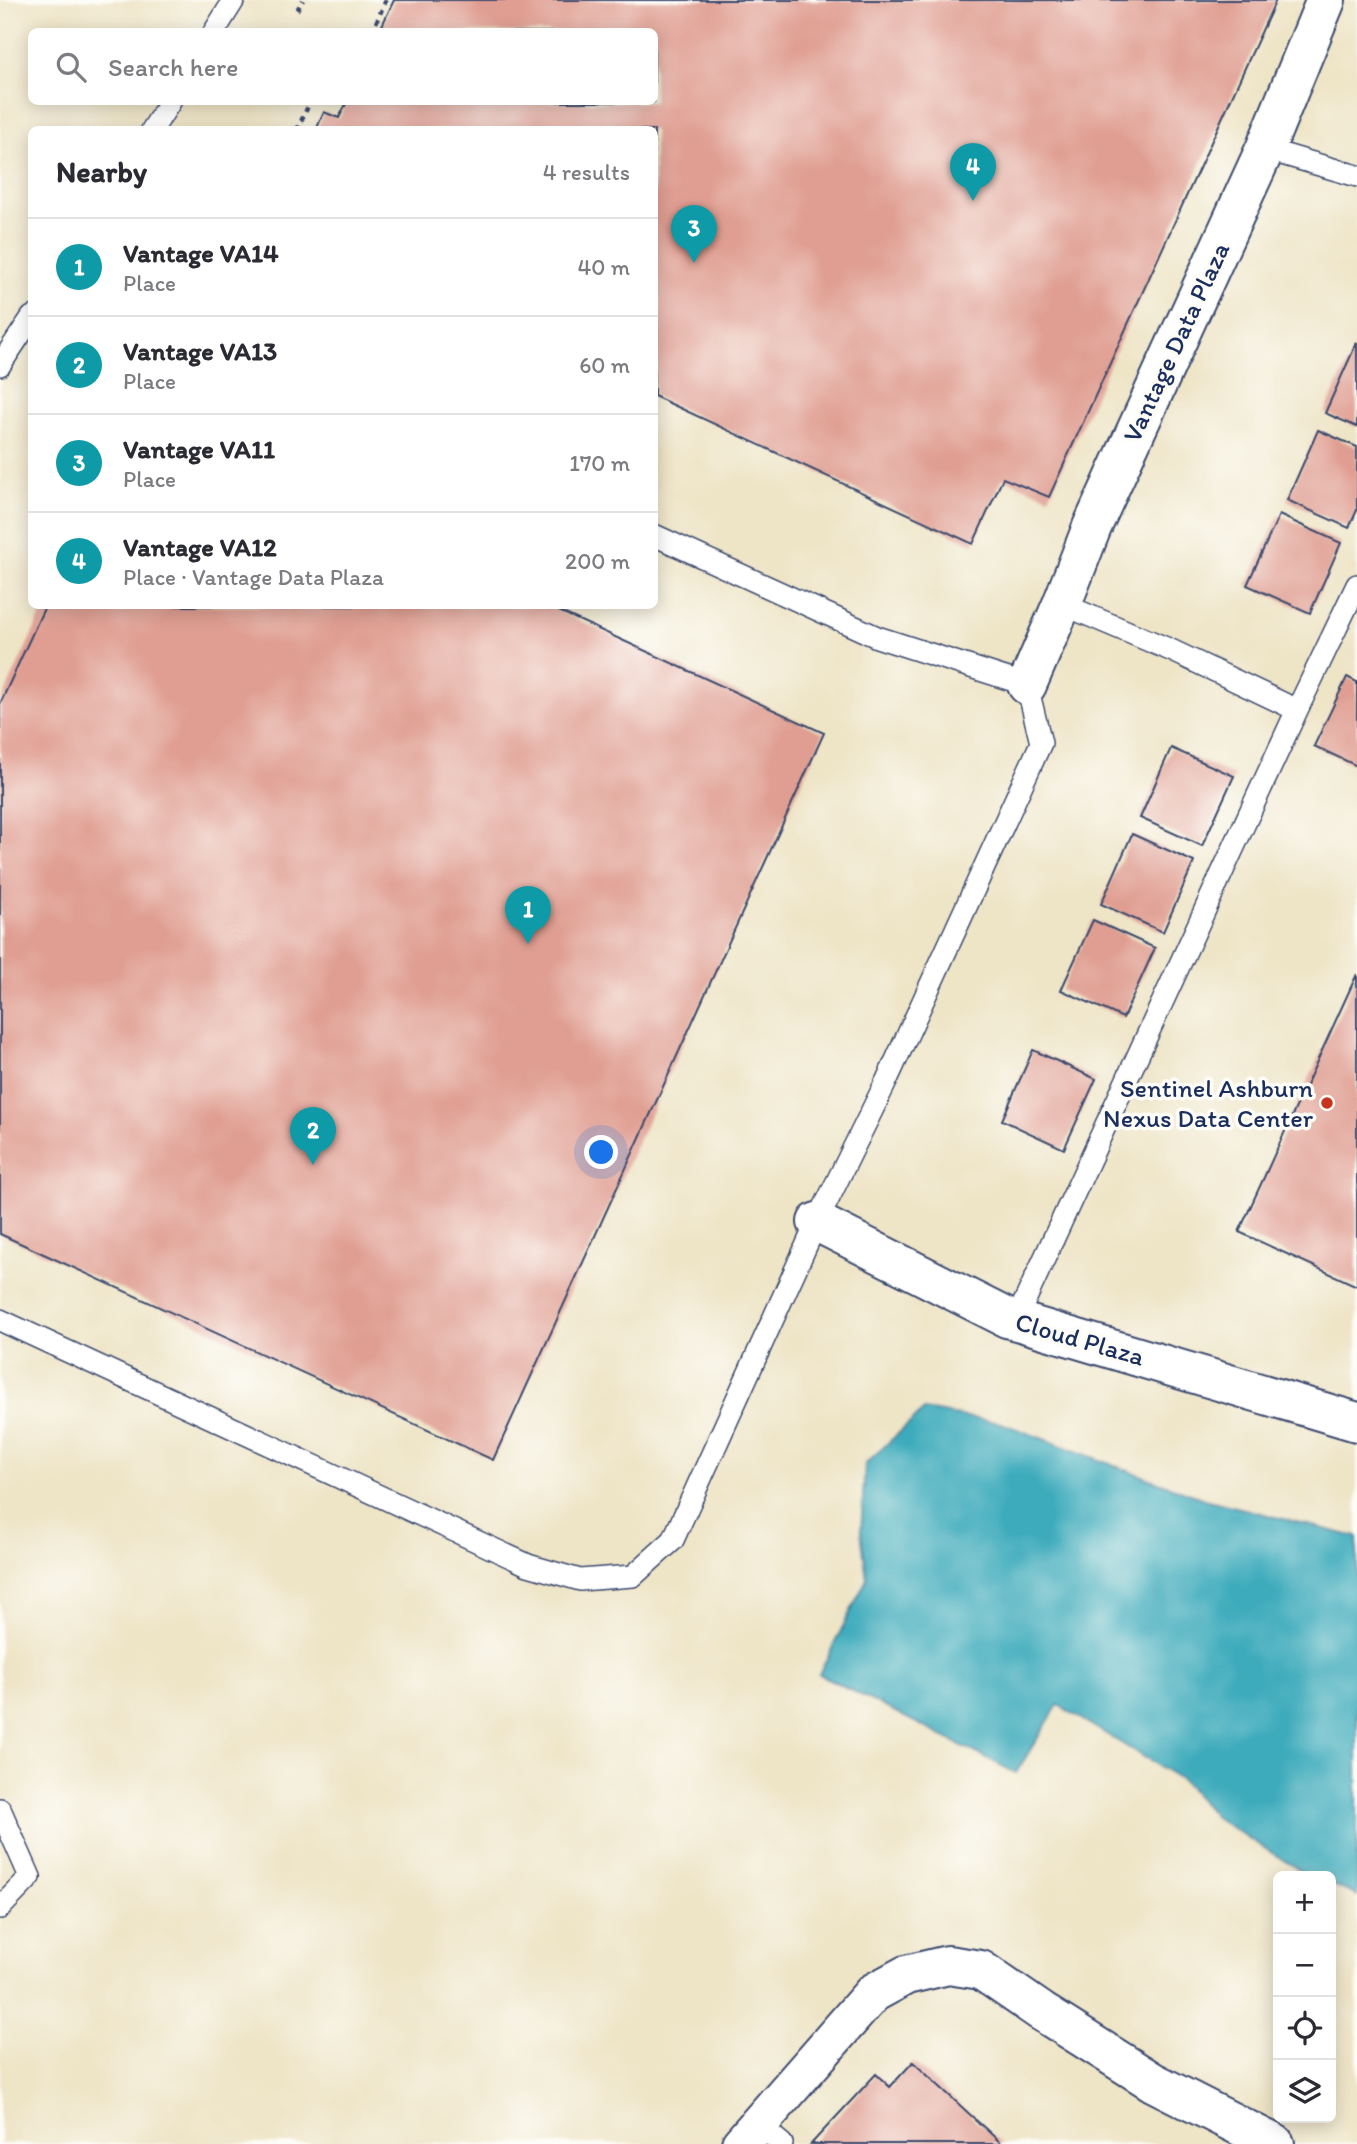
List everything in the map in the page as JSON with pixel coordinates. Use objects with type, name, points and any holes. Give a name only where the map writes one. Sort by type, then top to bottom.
[{"type":"street","name":"Vantage Data Plaza","points":[[1027,685],[1092,527],[1265,149],[1326,0]]},
{"type":"street","name":"Cloud Plaza","points":[[817,1222],[1016,1321],[1357,1422]]},
{"type":"street","points":[[760,2137],[873,1993],[906,1975],[948,1965],[981,1970],[1153,2082],[1275,2144]]},
{"type":"lane","points":[[216,28],[234,0]]},
{"type":"lane","points":[[155,126],[168,105]]},
{"type":"lane","points":[[1265,149],[1357,176]]},
{"type":"lane","points":[[0,365],[28,323]]},
{"type":"lane","points":[[0,1320],[528,1565],[580,1580],[633,1576],[673,1540],[817,1222],[886,1082],[1041,743],[1027,685],[877,637],[658,538]]},
{"type":"lane","points":[[1016,1321],[1357,585]]},
{"type":"lane","points":[[1062,604],[1297,710]]},
{"type":"lane","points":[[0,1809],[30,1877],[0,1908]]},
{"type":"path","points":[[297,10],[303,0]]},
{"type":"path","points":[[374,28],[386,0]]},
{"type":"path","points":[[299,126],[309,105]]},
{"type":"water","points":[[924,1410],[1001,1423],[1204,1499],[1357,1537],[1357,1896],[1336,1886],[1336,1871],[1301,1871],[1216,1818],[1182,1780],[1058,1705],[1016,1773],[819,1674],[867,1579],[861,1532],[865,1464]]},
{"type":"building","points":[[394,0],[1276,0],[1049,497],[1003,478],[973,544],[658,398],[658,126],[318,126],[324,112],[339,118],[346,105],[658,105],[658,28],[381,28]]},
{"type":"building","points":[[1357,342],[1357,427],[1325,413]]},
{"type":"building","points":[[1318,430],[1357,447],[1357,510],[1349,528],[1287,500]]},
{"type":"building","points":[[1279,515],[1341,543],[1310,613],[1247,585]]},
{"type":"building","points":[[44,609],[555,609],[824,733],[493,1460],[0,1234],[0,704]]},
{"type":"building","points":[[1347,677],[1357,682],[1357,766],[1314,746]]},
{"type":"building","points":[[1171,748],[1234,776],[1202,846],[1140,818]]},
{"type":"building","points":[[1132,834],[1194,862],[1163,932],[1101,904]]},
{"type":"building","points":[[1093,920],[1155,948],[1123,1018],[1061,990]]},
{"type":"building","name":"Sentinel Ashburn Nexus Data Center","points":[[1357,974],[1357,1286],[1239,1232]]},
{"type":"building","points":[[1033,1050],[1096,1079],[1064,1149],[1002,1120]]},
{"type":"building","points":[[913,2062],[1002,2144],[811,2144],[876,2074],[890,2087]]},
{"type":"place","name":"Vantage VA12","points":[[973,201]]},
{"type":"place","name":"Vantage VA11","points":[[694,263]]},
{"type":"place","name":"Vantage VA14","points":[[528,944]]},
{"type":"place","name":"Sentinel Ashburn Nexus Data Center","points":[[1327,1103]]},
{"type":"place","name":"Vantage VA13","points":[[313,1165]]}]
